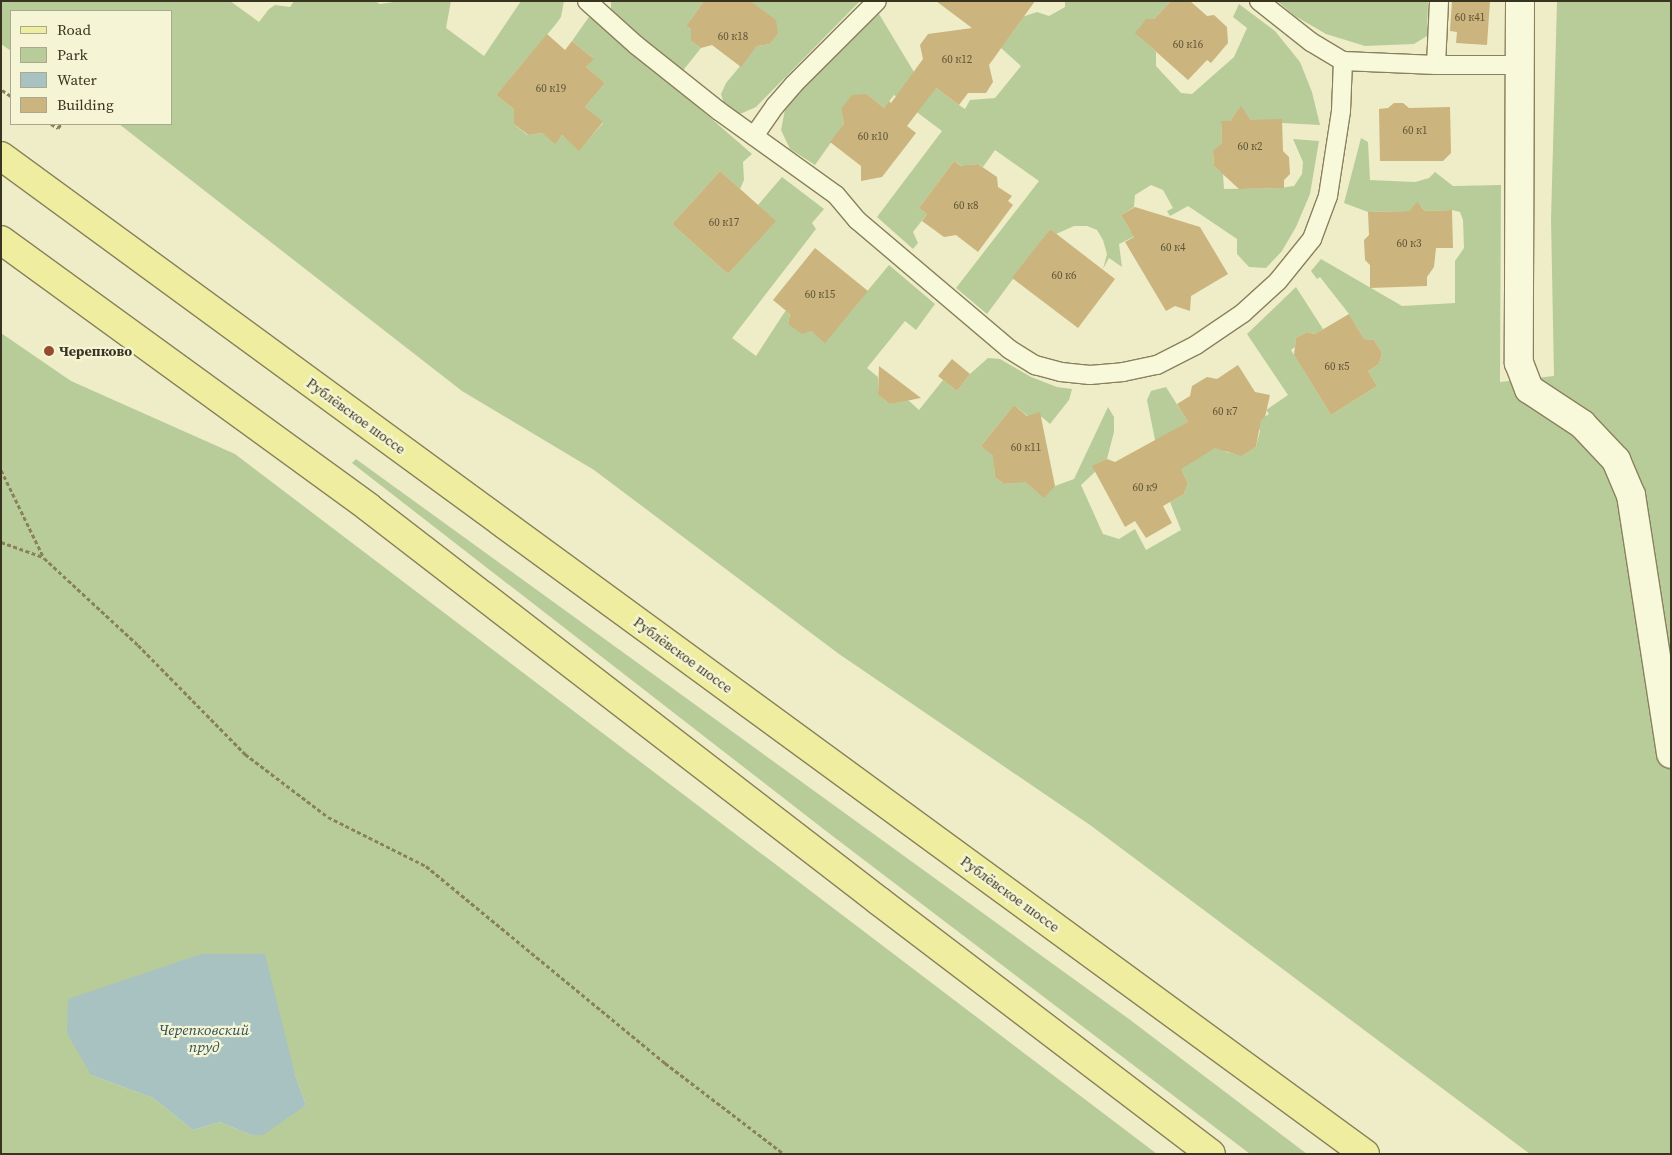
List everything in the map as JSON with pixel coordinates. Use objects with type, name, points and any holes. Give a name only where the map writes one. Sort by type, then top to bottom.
[{"type":"main road","name":"Рублёвское шоссе","points":[[1,156],[1364,1154]]},
{"type":"main road","points":[[1,240],[368,507],[871,895],[1211,1154]]},
{"type":"street","points":[[1520,1],[1519,364],[1529,389],[1582,424],[1616,460],[1632,495],[1671,754]]},
{"type":"lane","points":[[587,1],[636,45],[719,111],[836,195],[857,220],[1009,349],[1035,364],[1061,372],[1090,375],[1123,372],[1157,365],[1196,345],[1243,314],[1278,281],[1312,239],[1328,196],[1335,160],[1341,111],[1343,61]]},
{"type":"lane","points":[[754,136],[775,106],[794,84],[877,1]]},
{"type":"lane","points":[[1259,1],[1311,42],[1343,61],[1436,65],[1519,65]]},
{"type":"lane","points":[[1436,65],[1439,1]]},
{"type":"path","points":[[1,470],[44,558],[138,645],[245,754],[328,817],[426,866],[665,1063],[784,1154]]},
{"type":"path","points":[[1,542],[44,558]]},
{"type":"green space","points":[[1,1],[230,1],[259,22],[269,9],[275,5],[290,7],[294,1],[375,1],[380,4],[400,1],[451,1],[446,28],[484,56],[521,1],[564,1],[561,17],[556,24],[496,95],[514,109],[514,124],[527,135],[542,133],[555,143],[562,135],[579,150],[603,123],[585,107],[605,83],[586,67],[593,58],[572,41],[591,14],[752,154],[743,162],[744,180],[740,189],[720,171],[672,224],[728,274],[775,221],[758,205],[782,177],[824,209],[812,223],[816,229],[732,338],[756,356],[786,310],[790,314],[788,324],[811,331],[825,342],[889,265],[935,304],[916,330],[905,321],[867,368],[878,377],[878,395],[890,404],[908,400],[919,410],[943,380],[957,391],[970,374],[988,358],[1000,359],[1031,377],[1057,387],[1072,389],[1069,400],[1050,424],[1037,413],[1029,417],[1014,405],[981,446],[998,460],[994,465],[995,477],[1004,484],[1015,483],[1020,478],[1041,495],[1055,486],[1074,479],[1108,407],[1114,417],[1114,432],[1107,459],[1098,464],[1095,472],[1081,485],[1103,534],[1119,539],[1135,529],[1146,550],[1181,530],[1170,502],[1184,494],[1188,483],[1183,473],[1172,470],[1155,440],[1147,400],[1151,391],[1166,387],[1207,452],[1220,445],[1226,452],[1241,455],[1256,447],[1260,431],[1256,422],[1269,414],[1266,410],[1288,395],[1247,334],[1296,287],[1323,329],[1316,334],[1307,332],[1296,338],[1295,347],[1291,350],[1331,415],[1377,386],[1368,371],[1379,364],[1382,353],[1374,340],[1364,339],[1349,314],[1320,277],[1317,279],[1311,271],[1321,259],[1402,306],[1455,303],[1455,261],[1464,248],[1463,220],[1460,212],[1452,210],[1425,211],[1421,206],[1413,207],[1409,211],[1368,212],[1344,203],[1361,138],[1368,142],[1370,180],[1415,182],[1429,178],[1435,172],[1453,186],[1501,185],[1500,382],[1554,376],[1551,219],[1557,1],[1671,1],[1671,1154],[1530,1154],[1090,825],[839,654],[594,470],[462,391],[120,125],[172,125],[172,10],[10,10],[10,50],[1,44]]},
{"type":"green space","points":[[611,1],[704,1],[686,26],[691,29],[691,41],[701,48],[681,73],[611,15]]},
{"type":"green space","points":[[750,1],[860,1],[756,107],[740,114],[725,108],[721,94],[726,83],[757,46],[770,44],[778,34]]},
{"type":"green space","points":[[992,1],[1022,17],[1037,12],[1049,16],[1065,7],[1065,1],[1171,1],[1154,19],[1146,20],[1139,28],[1139,36],[1156,52],[1156,66],[1181,93],[1192,94],[1234,57],[1247,28],[1233,17],[1239,4],[1275,31],[1300,62],[1312,92],[1320,125],[1282,123],[1278,120],[1251,120],[1246,113],[1236,113],[1230,121],[1221,121],[1222,143],[1213,152],[1214,166],[1223,174],[1224,189],[1280,188],[1294,186],[1302,174],[1303,162],[1293,139],[1319,141],[1310,194],[1296,227],[1282,251],[1266,268],[1249,267],[1237,254],[1237,239],[1188,206],[1170,216],[1167,211],[1173,208],[1163,190],[1151,185],[1135,195],[1134,207],[1121,215],[1131,232],[1139,234],[1119,244],[1122,267],[1109,258],[1103,269],[1107,254],[1103,240],[1097,230],[1087,226],[1074,226],[1056,234],[1050,229],[987,314],[956,288],[1039,181],[995,150],[983,167],[978,164],[969,165],[966,169],[954,161],[919,208],[927,214],[913,232],[918,243],[913,249],[877,217],[942,131],[894,95],[884,108],[867,94],[841,109],[844,124],[815,165],[790,149],[781,130],[786,104],[844,45],[879,14],[914,72],[959,105],[965,109],[970,100],[995,98],[1021,66],[1001,48],[1020,22]]},
{"type":"green space","points":[[1277,1],[1428,1],[1427,36],[1414,44],[1365,46],[1326,34],[1295,16]]},
{"type":"green space","points":[[1,333],[71,381],[235,454],[1157,1154],[1,1154]],"holes":[[[91,1075],[295,1075],[306,1105],[251,1135],[220,1122],[193,1130],[153,1098]]]},
{"type":"green space","points":[[356,459],[1129,1019],[1307,1154],[1250,1154],[826,831],[352,463]]},
{"type":"water","name":"Черепковский пруд","points":[[201,954],[265,954],[295,1075],[306,1105],[263,1135],[251,1135],[220,1122],[193,1130],[153,1098],[91,1075],[67,1033],[68,999]]},
{"type":"building","points":[[704,1],[750,1],[776,20],[778,34],[770,44],[757,46],[741,67],[712,45],[701,48],[691,41],[691,29],[686,26]]},
{"type":"building","points":[[936,1],[1035,1],[989,65],[993,82],[986,93],[968,93],[959,105],[936,88],[907,126],[916,133],[882,177],[861,181],[861,166],[830,142],[844,124],[841,109],[852,95],[867,94],[884,108],[889,101],[891,103],[923,59],[920,45],[928,34],[972,28]]},
{"type":"building","points":[[1171,1],[1190,1],[1207,16],[1214,15],[1227,27],[1228,43],[1211,63],[1207,60],[1188,80],[1135,33],[1146,19],[1154,19]]},
{"type":"building","points":[[1452,1],[1490,1],[1487,45],[1456,43],[1457,32],[1450,31]]},
{"type":"building","points":[[547,34],[565,50],[572,41],[594,59],[586,67],[605,83],[585,107],[603,122],[579,151],[562,135],[555,144],[542,133],[528,135],[514,124],[514,109],[496,95]]},
{"type":"building","points":[[1394,103],[1403,103],[1409,108],[1450,107],[1451,153],[1443,161],[1380,161],[1379,109],[1388,108]]},
{"type":"building","points":[[1241,106],[1251,120],[1282,119],[1283,151],[1289,157],[1290,174],[1284,180],[1284,188],[1239,189],[1214,166],[1213,151],[1222,143],[1221,121],[1230,121]]},
{"type":"building","points":[[954,161],[961,166],[978,164],[997,177],[998,187],[1012,196],[1008,201],[1013,205],[978,252],[956,235],[944,237],[922,221],[927,214],[919,208]]},
{"type":"building","points":[[720,171],[776,221],[728,274],[672,224]]},
{"type":"building","points":[[1417,202],[1425,211],[1452,210],[1453,248],[1436,248],[1434,267],[1427,277],[1427,286],[1370,288],[1370,265],[1365,260],[1364,240],[1369,235],[1368,212],[1409,211]]},
{"type":"building","points":[[1135,207],[1200,227],[1228,274],[1191,296],[1190,311],[1175,306],[1166,311],[1125,242],[1134,237],[1121,215]]},
{"type":"building","points":[[1050,229],[1115,279],[1078,328],[1012,278]]},
{"type":"building","points":[[815,248],[868,291],[825,343],[811,331],[802,334],[788,324],[790,314],[773,300]]},
{"type":"building","points":[[1349,314],[1364,339],[1374,340],[1382,353],[1379,364],[1368,371],[1377,386],[1331,415],[1294,355],[1296,338],[1307,332],[1315,334]]},
{"type":"building","points":[[952,359],[970,374],[957,391],[938,376]]},
{"type":"building","points":[[1238,365],[1255,392],[1270,395],[1265,417],[1261,420],[1256,447],[1241,456],[1215,448],[1181,469],[1188,483],[1184,494],[1163,506],[1172,523],[1146,538],[1135,521],[1125,527],[1092,466],[1107,459],[1115,462],[1188,422],[1177,404],[1190,396],[1192,386],[1207,377],[1217,379]]},
{"type":"building","points":[[879,366],[921,398],[890,404],[878,395]]},
{"type":"building","points":[[1014,405],[1027,416],[1040,412],[1055,486],[1044,498],[1025,482],[1004,484],[995,477],[993,456],[981,446]]},
{"type":"place","name":"Черепково","points":[[49,351]]}]
